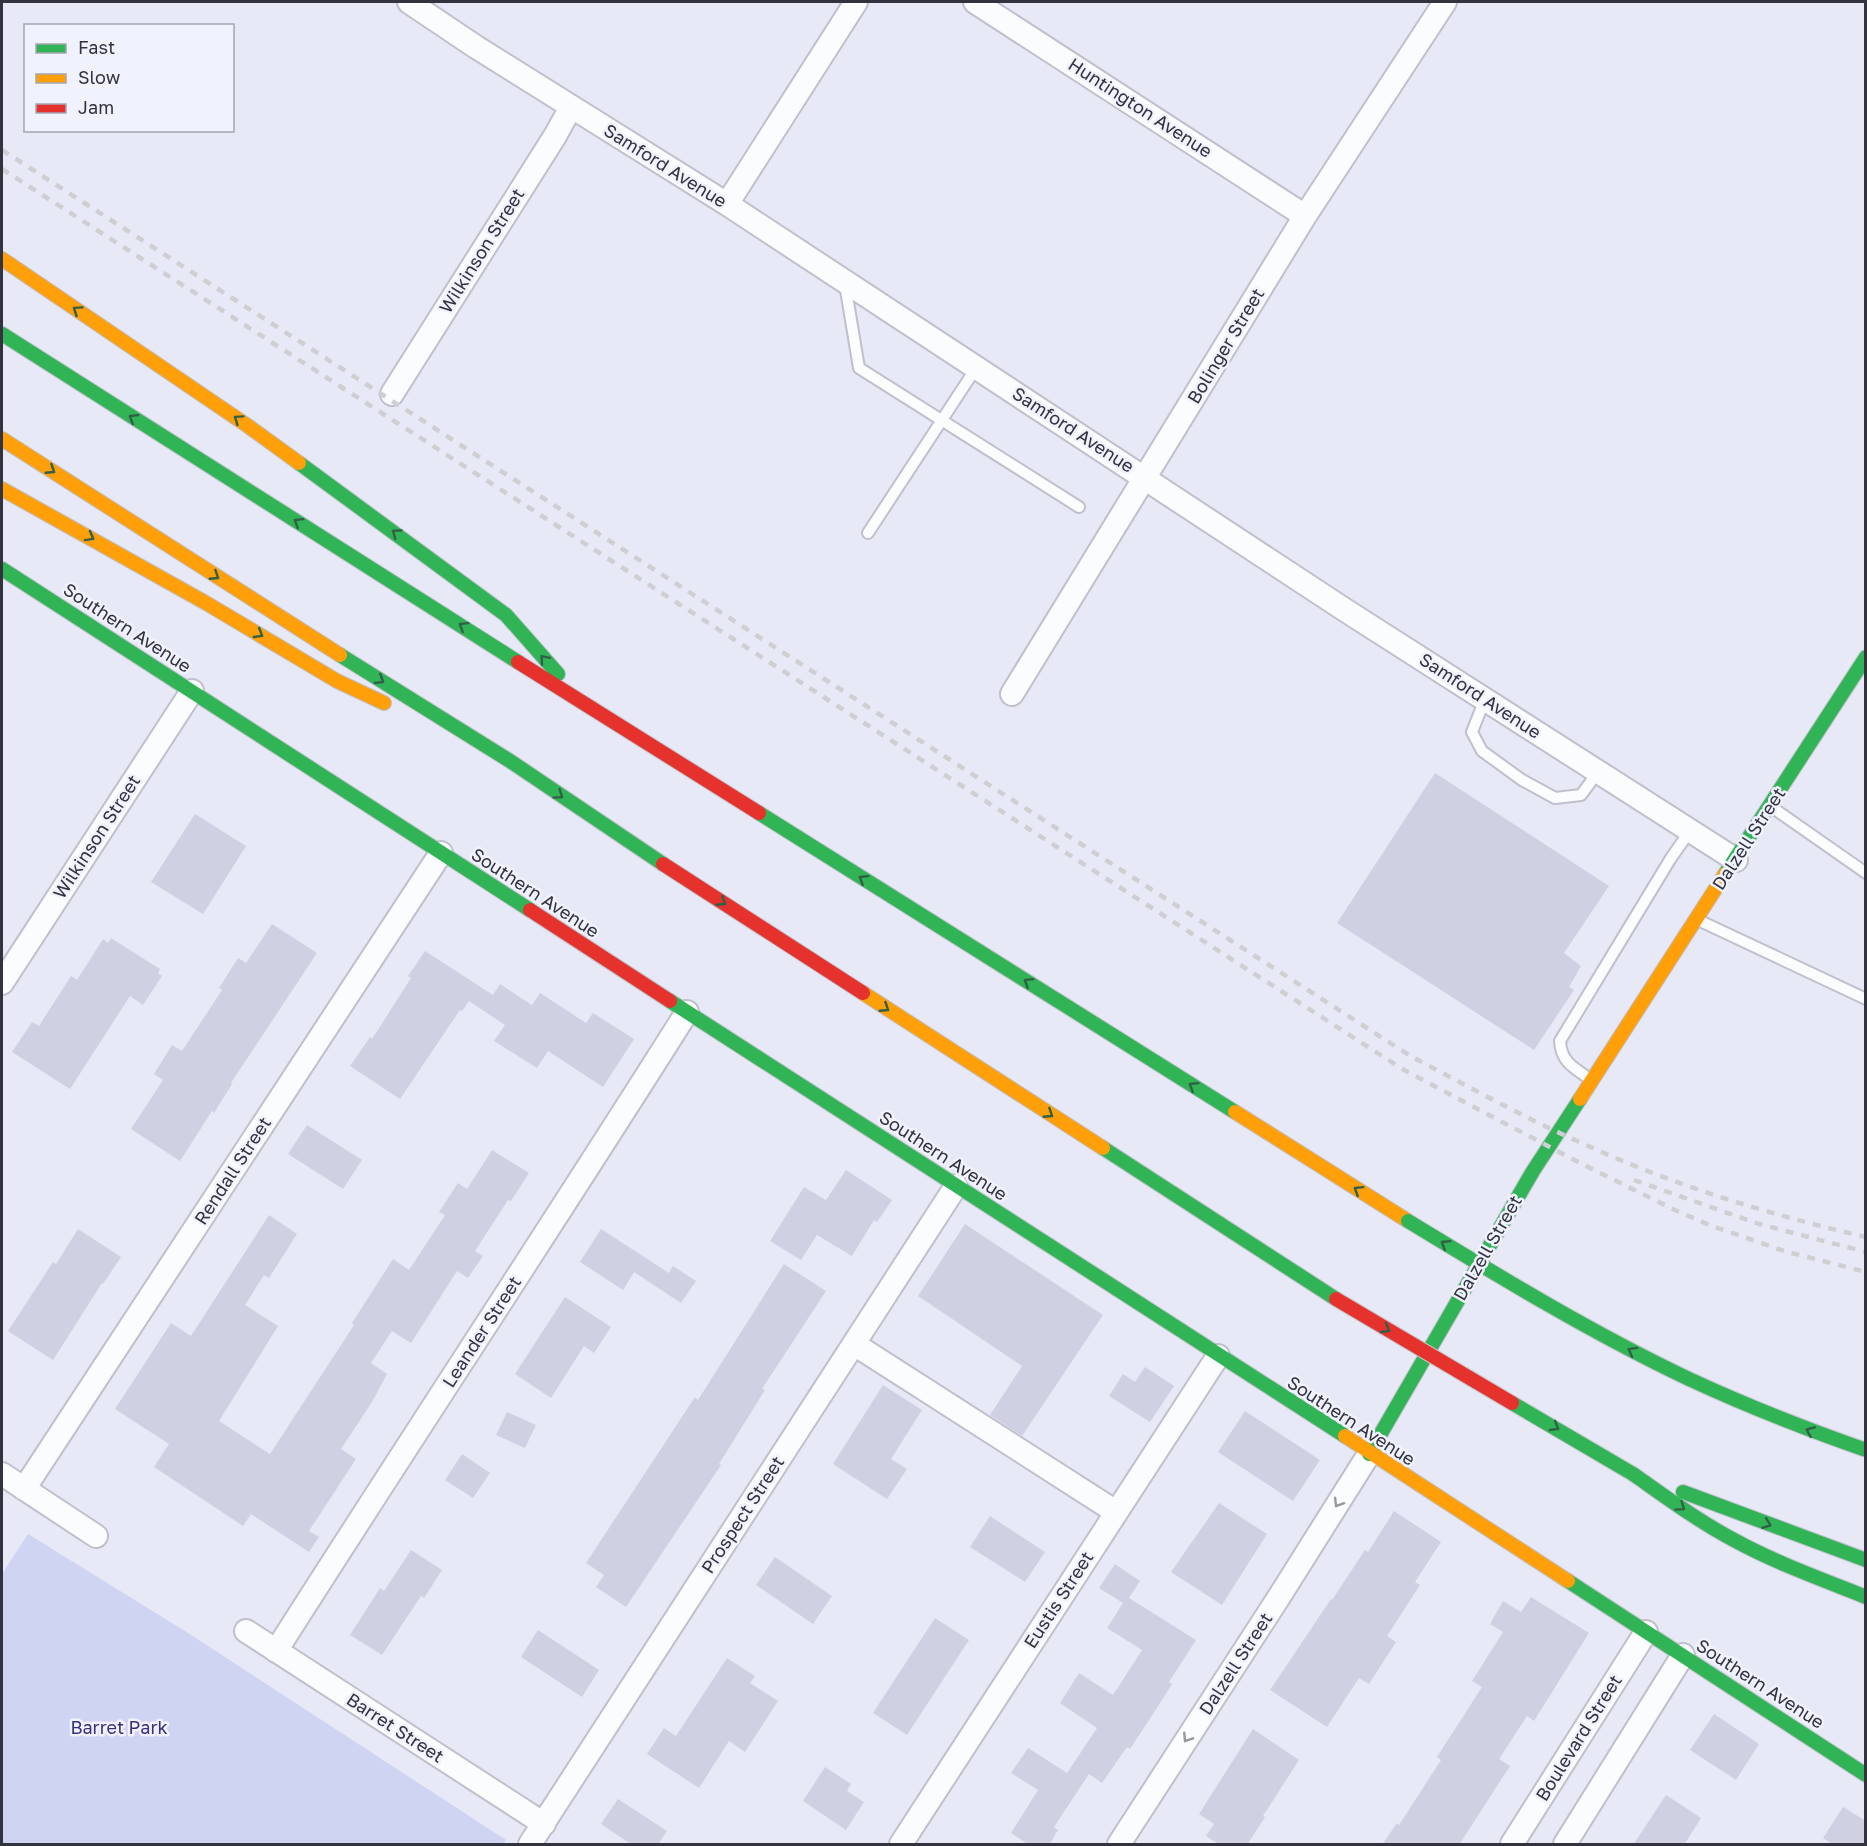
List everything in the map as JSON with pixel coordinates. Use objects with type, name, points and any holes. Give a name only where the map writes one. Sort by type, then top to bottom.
[{"type":"main road","points":[[2,259],[248,426],[506,615],[583,703]]},
{"type":"main road","points":[[2,334],[583,703],[1509,1283],[1642,1356],[1731,1398],[1824,1436],[1866,1450]]},
{"type":"main road","points":[[2,439],[243,594],[510,761],[604,826],[1336,1299],[1633,1474],[1735,1541],[1779,1562],[1866,1597]]},
{"type":"main road","points":[[2,489],[206,603],[337,681],[391,706]]},
{"type":"main road","name":"Southern Avenue","points":[[2,568],[1866,1775]]},
{"type":"main road","name":"Dalzell Street","points":[[1369,1454],[1533,1171],[1866,657]]},
{"type":"main road","points":[[413,716],[510,761]]},
{"type":"main road","points":[[1633,1474],[1866,1560]]},
{"type":"street","name":"Samford Avenue","points":[[409,2],[476,47],[727,204],[1345,610],[1736,860]]},
{"type":"street","points":[[727,204],[856,2]]},
{"type":"street","name":"Huntington Avenue","points":[[975,2],[1305,216]]},
{"type":"street","name":"Bolinger Street","points":[[1012,694],[1305,216],[1445,2]]},
{"type":"street","name":"Wilkinson Street","points":[[392,394],[571,107]]},
{"type":"street","name":"Wilkinson Street","points":[[2,983],[192,691]]},
{"type":"street","name":"Rendall Street","points":[[24,1489],[441,853]]},
{"type":"street","name":"Leander Street","points":[[276,1651],[687,1012]]},
{"type":"street","name":"Prospect Street","points":[[530,1845],[956,1186]]},
{"type":"street","points":[[854,1344],[1116,1512]]},
{"type":"street","name":"Eustis Street","points":[[901,1845],[1218,1356]]},
{"type":"street","name":"Dalzell Street","points":[[1128,1841],[1369,1454]]},
{"type":"street","points":[[2,1474],[96,1536]]},
{"type":"street","name":"Barret Street","points":[[246,1631],[544,1824]]},
{"type":"street","name":"Boulevard Street","points":[[1512,1845],[1646,1632]]},
{"type":"street","points":[[1564,1845],[1683,1655]]},
{"type":"lane","points":[[844,281],[859,368],[1079,507]]},
{"type":"lane","points":[[868,533],[976,368]]},
{"type":"lane","points":[[1485,699],[1472,732],[1482,751],[1522,780],[1555,798],[1581,795],[1598,772]]},
{"type":"lane","points":[[1770,806],[1866,873]]},
{"type":"lane","points":[[1592,1081],[1571,1066],[1560,1054],[1560,1041],[1671,858],[1690,831]]},
{"type":"lane","points":[[1697,919],[1866,999]]},
{"type":"green space","name":"Barret Park","points":[[28,1534],[188,1633],[506,1840],[503,1844],[2,1843],[2,1574]]},
{"type":"building","points":[[1435,773],[1609,886],[1564,953],[1581,966],[1569,987],[1574,990],[1534,1050],[1337,923]]},
{"type":"building","points":[[195,814],[246,846],[203,914],[151,882]]},
{"type":"building","points":[[272,924],[317,953],[231,1083],[214,1113],[212,1111],[180,1161],[131,1129],[163,1080],[154,1074],[172,1045],[182,1051],[222,990],[219,988],[238,958],[246,963]]},
{"type":"building","points":[[111,938],[160,969],[158,973],[162,976],[143,1005],[130,996],[70,1089],[12,1052],[32,1022],[39,1026],[71,976],[77,980],[103,939],[108,943]]},
{"type":"building","points":[[425,951],[493,995],[500,984],[532,1005],[540,993],[586,1023],[593,1013],[634,1039],[603,1087],[548,1051],[537,1068],[494,1041],[505,1025],[469,1001],[462,1011],[460,1010],[400,1099],[350,1066],[370,1037],[372,1039],[411,978],[408,976]]},
{"type":"building","points":[[307,1125],[362,1160],[343,1189],[288,1154]]},
{"type":"building","points":[[492,1150],[529,1173],[511,1201],[508,1200],[475,1251],[483,1256],[468,1278],[457,1271],[411,1343],[392,1331],[371,1363],[387,1374],[372,1402],[341,1449],[356,1459],[309,1531],[319,1537],[309,1552],[251,1514],[243,1526],[154,1467],[169,1444],[115,1409],[171,1323],[191,1336],[269,1215],[297,1234],[269,1278],[264,1275],[245,1305],[278,1326],[219,1421],[270,1454],[354,1325],[352,1323],[393,1259],[409,1270],[445,1215],[439,1212],[458,1183],[467,1189]]},
{"type":"building","points":[[846,1170],[892,1200],[877,1222],[874,1220],[852,1256],[817,1235],[801,1260],[770,1241],[804,1187],[826,1200]]},
{"type":"building","points":[[965,1224],[1103,1315],[1022,1436],[990,1415],[1022,1366],[918,1296]]},
{"type":"building","points":[[78,1229],[121,1257],[53,1360],[8,1331],[53,1262],[56,1264]]},
{"type":"building","points":[[601,1229],[669,1273],[673,1266],[696,1281],[681,1303],[634,1272],[623,1290],[580,1262]]},
{"type":"building","points":[[784,1264],[826,1291],[762,1389],[765,1390],[719,1464],[721,1465],[626,1607],[596,1587],[604,1575],[586,1563],[695,1397],[698,1400]]},
{"type":"building","points":[[565,1297],[611,1327],[594,1353],[584,1346],[551,1398],[515,1374]]},
{"type":"building","points":[[1145,1367],[1174,1386],[1150,1422],[1109,1396],[1123,1374],[1135,1382]]},
{"type":"building","points":[[883,1385],[922,1410],[891,1459],[907,1469],[887,1499],[833,1464]]},
{"type":"building","points":[[1245,1411],[1320,1460],[1293,1501],[1218,1452]]},
{"type":"building","points":[[507,1412],[536,1425],[525,1448],[496,1435]]},
{"type":"building","points":[[462,1454],[490,1473],[473,1498],[445,1480]]},
{"type":"building","points":[[1219,1503],[1267,1534],[1222,1605],[1171,1572]]},
{"type":"building","points":[[1394,1511],[1441,1542],[1415,1582],[1420,1585],[1387,1636],[1396,1642],[1369,1684],[1359,1678],[1327,1727],[1270,1690],[1365,1550],[1368,1552]]},
{"type":"building","points":[[990,1516],[1045,1552],[1025,1582],[970,1547]]},
{"type":"building","points":[[411,1550],[442,1570],[424,1598],[421,1596],[382,1655],[350,1635],[380,1588],[384,1591]]},
{"type":"building","points":[[775,1557],[832,1596],[813,1624],[756,1585]]},
{"type":"building","points":[[1115,1564],[1140,1581],[1129,1598],[1196,1640],[1169,1682],[1172,1684],[1130,1749],[1127,1747],[1102,1783],[1089,1774],[1054,1827],[1058,1830],[1049,1845],[1029,1845],[1011,1833],[1038,1790],[1011,1773],[1028,1748],[1067,1773],[1097,1728],[1060,1703],[1079,1673],[1113,1695],[1142,1650],[1107,1628],[1123,1603],[1099,1588]]},
{"type":"building","points":[[1531,1597],[1589,1633],[1534,1721],[1527,1716],[1499,1759],[1510,1766],[1459,1845],[1382,1845],[1397,1823],[1399,1825],[1441,1760],[1437,1757],[1482,1687],[1472,1681],[1503,1632],[1490,1624],[1503,1601],[1521,1612]]},
{"type":"building","points":[[935,1618],[969,1640],[907,1735],[873,1713]]},
{"type":"building","points":[[538,1630],[599,1670],[582,1697],[521,1657]]},
{"type":"building","points":[[727,1658],[755,1676],[750,1683],[778,1701],[745,1752],[729,1741],[699,1788],[647,1754],[664,1728],[676,1736]]},
{"type":"building","points":[[1714,1714],[1759,1744],[1736,1780],[1690,1750]]},
{"type":"building","points":[[1253,1729],[1299,1760],[1247,1845],[1220,1845],[1206,1836],[1214,1824],[1199,1814]]},
{"type":"building","points":[[825,1767],[851,1784],[847,1791],[864,1802],[846,1830],[803,1801]]},
{"type":"building","points":[[1666,1795],[1701,1818],[1684,1845],[1633,1845]]},
{"type":"building","points":[[618,1799],[667,1831],[658,1845],[632,1845],[601,1824]]},
{"type":"building","points":[[1843,1807],[1866,1821],[1866,1845],[1833,1845],[1823,1838]]},
{"type":"railway","points":[[2,150],[1412,1057],[1534,1120],[1645,1170],[1754,1208],[1866,1237]]},
{"type":"railway","points":[[2,169],[1404,1070],[1578,1162],[1677,1211],[1784,1251],[1866,1272]]},
{"type":"railway","points":[[1634,1180],[1759,1224],[1866,1252]]},
{"type":"traffic: fast","points":[[2,334],[518,662]]},
{"type":"traffic: fast","points":[[299,463],[506,615],[558,674]]},
{"type":"traffic: fast","points":[[2,569],[530,910]]},
{"type":"traffic: fast","points":[[340,655],[510,761],[663,864]]},
{"type":"traffic: fast","points":[[1725,874],[1866,657]]},
{"type":"traffic: fast","points":[[759,813],[1235,1112]]},
{"type":"traffic: fast","points":[[670,1001],[1345,1436]]},
{"type":"traffic: fast","points":[[1369,1454],[1533,1171],[1580,1099]]},
{"type":"traffic: fast","points":[[1103,1148],[1336,1299]]},
{"type":"traffic: fast","points":[[1408,1221],[1617,1343],[1689,1379],[1755,1408],[1866,1450]]},
{"type":"traffic: fast","points":[[1512,1403],[1633,1474]]},
{"type":"traffic: fast","points":[[1633,1474],[1695,1517],[1734,1540],[1782,1563],[1866,1597]]},
{"type":"traffic: fast","points":[[1683,1492],[1866,1560]]},
{"type":"traffic: fast","points":[[1568,1581],[1866,1775]]},
{"type":"traffic: slow","points":[[2,259],[299,463]]},
{"type":"traffic: slow","points":[[2,439],[340,655]]},
{"type":"traffic: slow","points":[[2,489],[206,603],[337,681],[384,703]]},
{"type":"traffic: slow","points":[[1580,1099],[1725,874]]},
{"type":"traffic: slow","points":[[863,993],[1103,1148]]},
{"type":"traffic: slow","points":[[1235,1112],[1408,1221]]},
{"type":"traffic: slow","points":[[1345,1436],[1568,1581]]},
{"type":"traffic: jam","points":[[518,662],[759,813]]},
{"type":"traffic: jam","points":[[663,864],[863,993]]},
{"type":"traffic: jam","points":[[530,910],[670,1001]]},
{"type":"traffic: jam","points":[[1336,1299],[1512,1403]]}]
